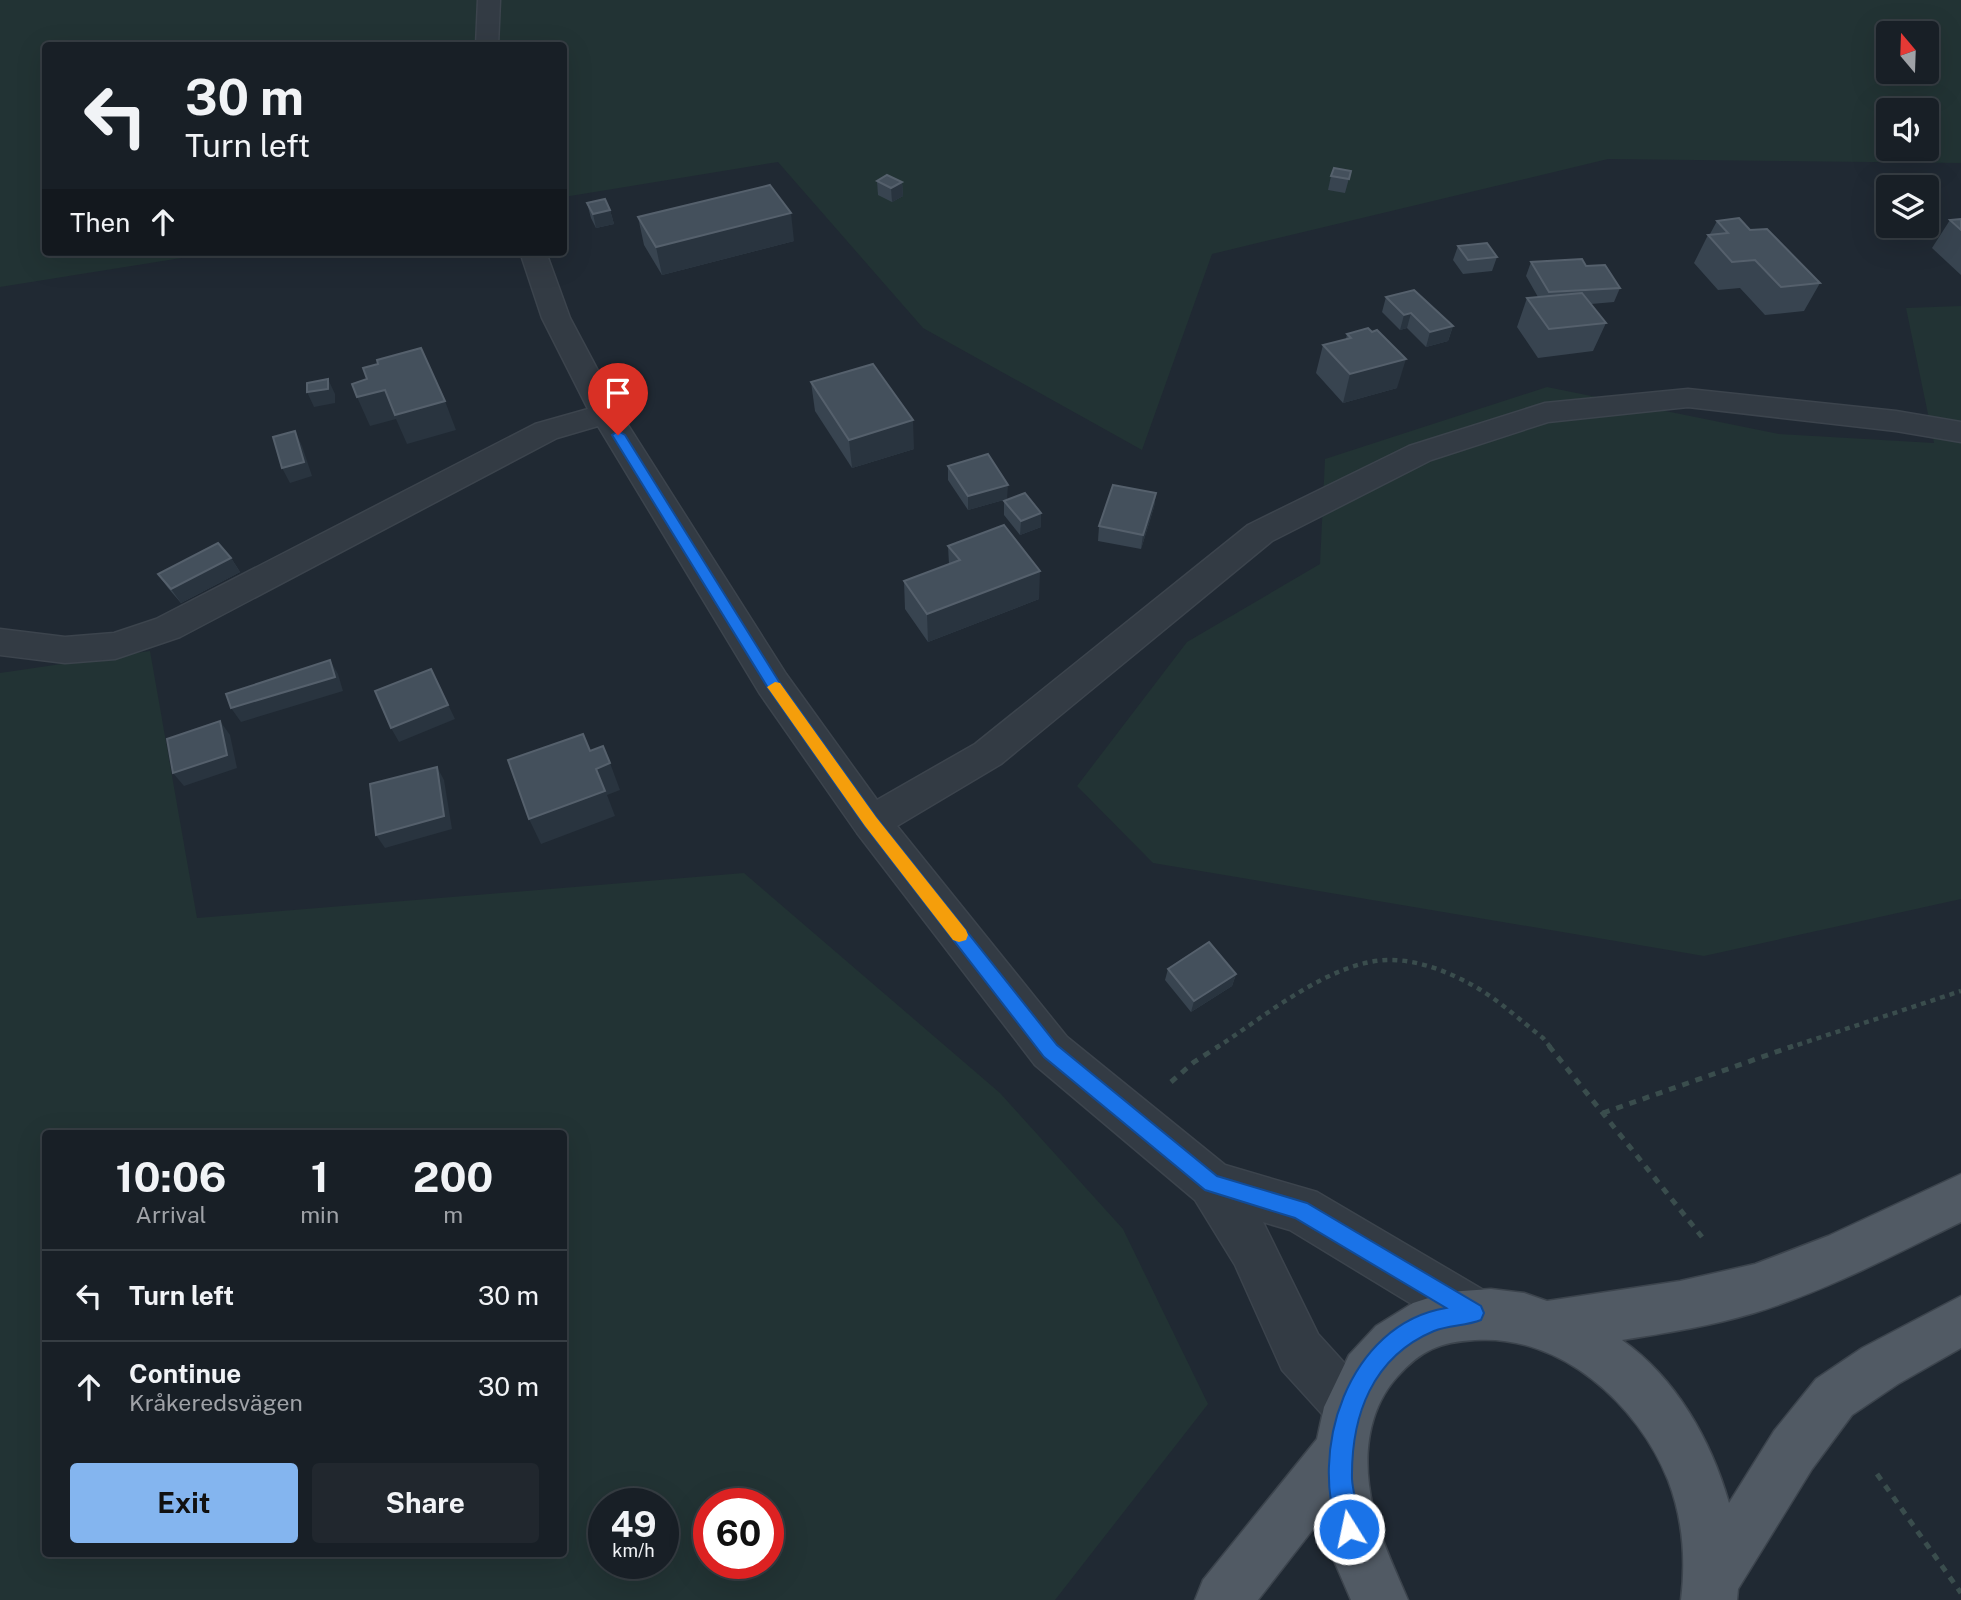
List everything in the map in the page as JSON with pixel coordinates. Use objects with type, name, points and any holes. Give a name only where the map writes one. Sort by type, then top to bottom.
[{"type":"main road","points":[[1549,1325],[1651,1311],[1726,1296],[1823,1263],[1961,1197]]},
{"type":"main road","points":[[1223,1600],[1345,1429],[1369,1368],[1398,1339],[1433,1320],[1474,1313],[1511,1315],[1549,1325],[1592,1348],[1633,1382],[1667,1424],[1694,1474],[1709,1526],[1710,1590]]},
{"type":"main road","points":[[1710,1590],[1793,1450],[1834,1396],[1880,1366],[1961,1321]]},
{"type":"main road","points":[[1345,1429],[1341,1490],[1349,1529],[1363,1570],[1380,1600]]},
{"type":"street","points":[[487,42],[489,0]]},
{"type":"street","points":[[534,256],[556,318],[606,414],[773,684],[870,822],[1051,1051],[1212,1184],[1252,1248],[1300,1352],[1345,1429]]},
{"type":"street","points":[[870,822],[988,754],[1260,533],[1420,453],[1545,413],[1688,398],[1896,421],[1961,432]]},
{"type":"street","points":[[0,642],[65,650],[115,646],[168,628],[546,431],[606,414]]},
{"type":"street","points":[[1212,1184],[1300,1209],[1474,1313]]},
{"type":"path","points":[[1131,1117],[1194,1062],[1301,993],[1347,968],[1388,960],[1436,968],[1476,987],[1543,1038],[1702,1237]]},
{"type":"path","points":[[1603,1113],[1819,1036],[1961,991]]},
{"type":"path","points":[[1877,1474],[1961,1593]]},
{"type":"shaded area","points":[[0,0],[1961,0],[1961,163],[1608,159],[1212,254],[1142,450],[923,328],[778,162],[567,197],[567,42],[42,42],[42,256],[194,256],[0,287]]},
{"type":"shaded area","points":[[1961,306],[1961,899],[1704,956],[1153,863],[1077,786],[1187,642],[1320,564],[1325,459],[1547,387],[1779,434],[1934,443],[1906,308]]},
{"type":"shaded area","points":[[150,651],[197,918],[744,873],[1000,1093],[1123,1229],[1208,1404],[1055,1600],[0,1600],[0,673]]},
{"type":"building","points":[[1334,168],[1351,171],[1349,179],[1331,176]]},
{"type":"building","points":[[887,175],[902,182],[891,188],[877,181]]},
{"type":"building","points":[[770,185],[791,213],[656,247],[638,217]]},
{"type":"building","points":[[605,199],[610,210],[593,214],[587,203]]},
{"type":"building","points":[[1739,218],[1750,230],[1767,229],[1820,283],[1781,287],[1755,260],[1732,262],[1708,235],[1728,233],[1717,221]]},
{"type":"building","points":[[1961,219],[1961,230],[1950,220]]},
{"type":"building","points":[[1487,243],[1497,257],[1468,260],[1458,246]]},
{"type":"building","points":[[1582,259],[1586,266],[1605,265],[1620,288],[1549,292],[1531,262]]},
{"type":"building","points":[[1414,290],[1453,326],[1430,332],[1411,313],[1404,315],[1386,297]]},
{"type":"building","points":[[1582,293],[1606,323],[1549,329],[1527,298]]},
{"type":"building","points":[[1368,328],[1372,332],[1377,330],[1406,359],[1350,374],[1323,345],[1351,338],[1347,334]]},
{"type":"building","points":[[421,348],[445,401],[395,415],[385,390],[357,397],[352,384],[367,379],[363,368],[378,364],[377,360]]},
{"type":"building","points":[[873,364],[913,420],[849,440],[811,382]]},
{"type":"building","points":[[328,379],[328,389],[307,392],[307,383]]},
{"type":"building","points":[[295,431],[304,462],[282,468],[273,437]]},
{"type":"building","points":[[988,454],[1008,485],[968,496],[948,466]]},
{"type":"building","points":[[1113,485],[1156,493],[1143,535],[1099,526]]},
{"type":"building","points":[[1025,493],[1041,513],[1021,521],[1004,501]]},
{"type":"building","points":[[1004,525],[1040,571],[927,614],[904,581],[960,560],[948,546]]},
{"type":"building","points":[[218,543],[231,558],[171,589],[158,574]]},
{"type":"building","points":[[330,660],[335,677],[231,708],[226,694]]},
{"type":"building","points":[[431,669],[448,705],[391,728],[375,691]]},
{"type":"building","points":[[220,721],[227,755],[173,773],[167,739]]},
{"type":"building","points":[[583,734],[590,751],[603,746],[610,763],[596,769],[605,791],[529,819],[508,760]]},
{"type":"building","points":[[437,767],[444,816],[376,835],[370,784]]},
{"type":"building","points":[[1209,942],[1236,974],[1194,1001],[1168,969]]},
{"type":"slow traffic","points":[[775,687],[870,822],[959,935]]},
{"type":"route","points":[[618,435],[773,684],[870,822],[1051,1051],[1212,1184],[1300,1209],[1474,1313],[1433,1320],[1398,1339],[1369,1368],[1350,1407],[1341,1451],[1341,1490],[1349,1529]]}]
